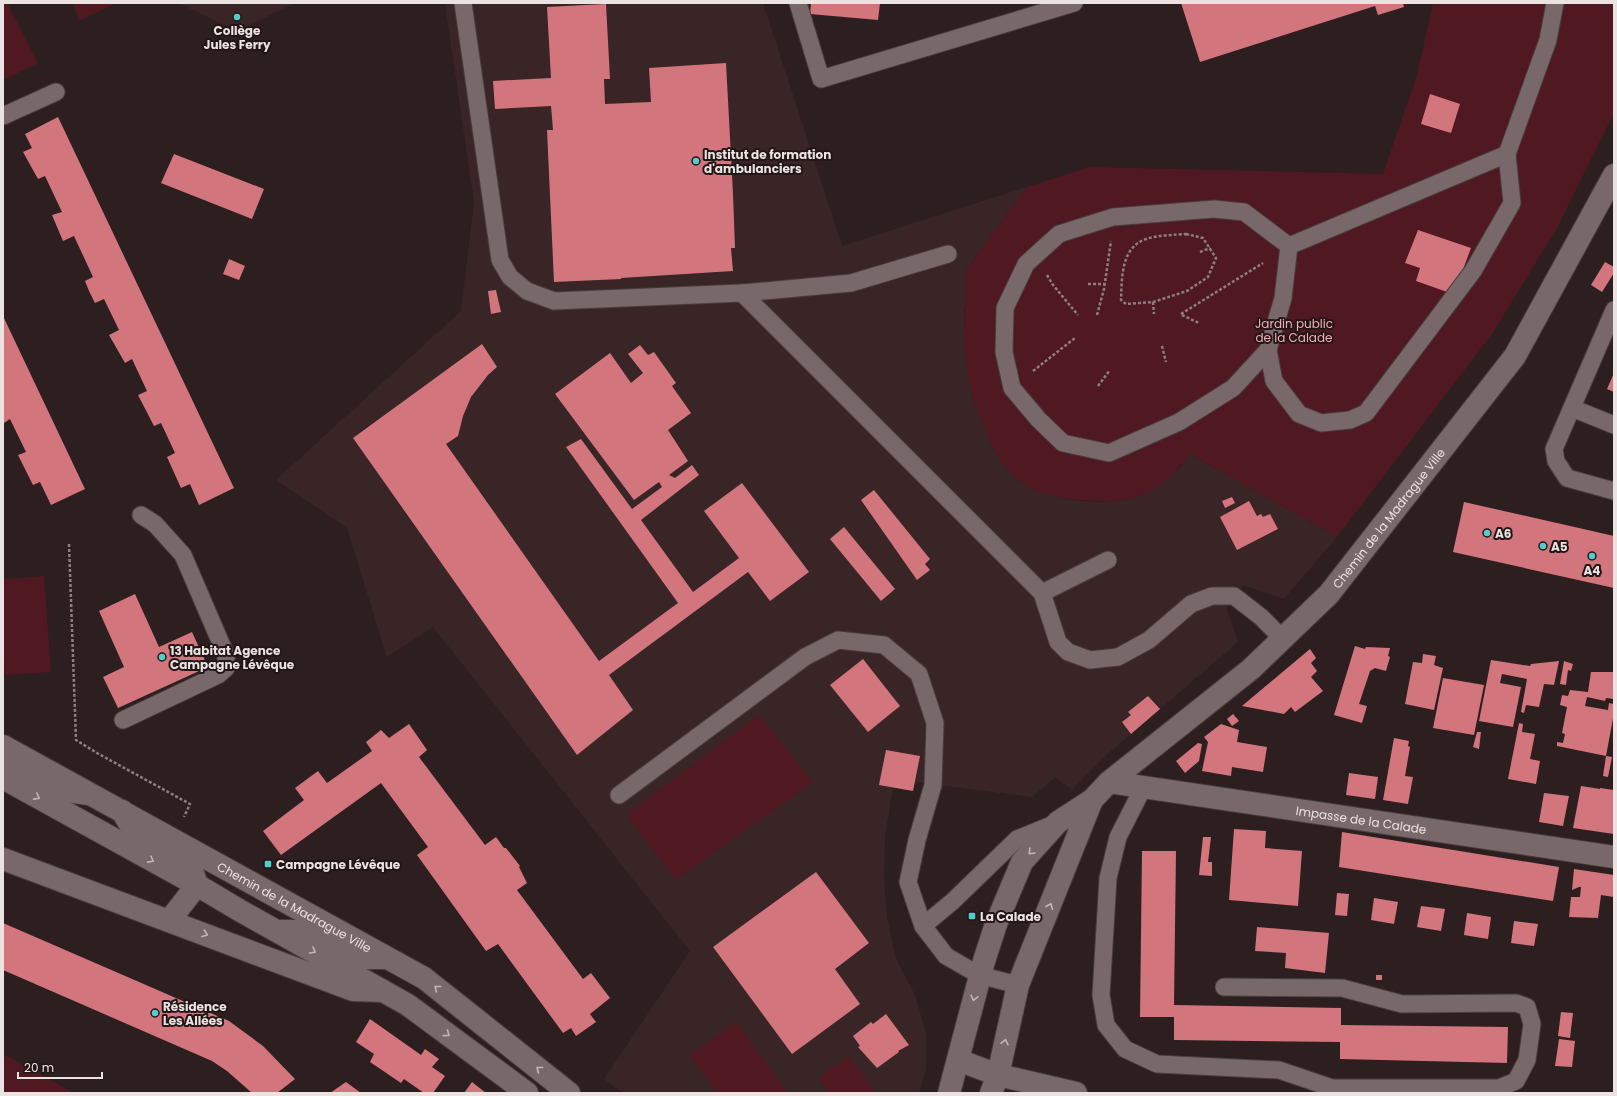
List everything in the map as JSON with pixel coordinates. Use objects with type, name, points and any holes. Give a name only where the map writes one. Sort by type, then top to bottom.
[{"type":"street","name":"Chemin de la Madrague Ville","points":[[949,1093],[979,975],[996,924],[1022,862],[1058,822],[1092,800],[1109,782],[1226,691],[1283,639],[1329,594],[1515,356],[1614,175]]},
{"type":"street","name":"Chemin de la Madrague Ville","points":[[3,746],[424,978],[569,1093]]},
{"type":"street","points":[[3,764],[8,764],[54,789],[88,794]]},
{"type":"street","points":[[3,778],[197,885],[408,1005],[527,1093]]},
{"type":"street","name":"Impasse de la Calade","points":[[1109,782],[1614,857]]},
{"type":"street","name":"Chemin de la Madrague Ville","points":[[994,1084],[1018,985],[1092,800]]},
{"type":"street","points":[[122,811],[134,831],[190,864],[197,885]]},
{"type":"street","points":[[3,859],[353,990],[383,991]]},
{"type":"street","points":[[169,921],[197,885]]},
{"type":"street","points":[[278,931],[304,931],[359,958],[387,958]]},
{"type":"street","points":[[958,1060],[994,1084],[1076,1093]]},
{"type":"lane","points":[[463,3],[500,260],[510,277],[527,291],[554,301],[742,292],[851,283],[948,254]]},
{"type":"lane","points":[[798,3],[821,79],[1074,3]]},
{"type":"lane","points":[[1268,350],[1274,381],[1299,414],[1321,423],[1350,420],[1366,413],[1474,271],[1512,203],[1507,154],[1548,40],[1555,3]]},
{"type":"lane","points":[[3,116],[56,92]]},
{"type":"lane","points":[[1289,246],[1507,154]]},
{"type":"lane","points":[[1214,209],[1244,212],[1289,246],[1283,298],[1268,350],[1233,388],[1178,422],[1109,453],[1063,443],[1039,420],[1012,388],[1004,352],[1005,308],[1026,264],[1059,234],[1113,217],[1214,209]]},
{"type":"lane","points":[[742,292],[1042,593],[1058,642],[1068,652],[1090,660],[1118,657],[1149,640],[1191,604],[1212,596],[1234,596],[1261,617],[1283,639]]},
{"type":"lane","points":[[1614,310],[1554,450],[1556,461],[1566,478],[1614,491]]},
{"type":"lane","points":[[1572,408],[1614,425]]},
{"type":"lane","points":[[123,720],[218,675],[226,668],[226,655],[183,555],[155,524],[141,515]]},
{"type":"lane","points":[[1042,593],[1108,560]]},
{"type":"lane","points":[[619,796],[805,657],[838,640],[884,645],[919,674],[935,723],[933,785],[917,840],[908,882],[923,926],[946,956],[979,975],[1018,985]]},
{"type":"lane","points":[[1143,788],[1118,837],[1108,878],[1101,995],[1106,1025],[1125,1049],[1158,1064],[1280,1070],[1332,1088],[1499,1088],[1516,1081],[1527,1060],[1532,1024],[1527,1007],[1516,1003],[1402,1004],[1342,988],[1224,987]]},
{"type":"lane","points":[[923,926],[1017,840],[1058,822]]},
{"type":"path","points":[[1097,315],[1105,284],[1113,217]]},
{"type":"path","points":[[1186,234],[1203,238],[1216,258],[1208,277],[1187,291],[1153,302],[1126,304],[1121,300],[1125,259],[1133,246],[1147,239],[1186,234]]},
{"type":"path","points":[[1199,323],[1181,314],[1289,246]]},
{"type":"path","points":[[1200,252],[1210,248]]},
{"type":"path","points":[[1035,256],[1053,285],[1078,315]]},
{"type":"path","points":[[1088,284],[1105,284]]},
{"type":"path","points":[[1153,302],[1154,314]]},
{"type":"path","points":[[1012,388],[1075,338]]},
{"type":"path","points":[[1162,346],[1166,362]]},
{"type":"path","points":[[1098,386],[1110,370]]},
{"type":"path","points":[[69,544],[76,740],[97,754],[190,804]]},
{"type":"shaded area","name":"Collège Jules Ferry","points":[[178,3],[295,3],[237,31]]},
{"type":"shaded area","points":[[445,3],[763,3],[842,246],[1027,187],[965,271],[967,291],[964,312],[964,338],[971,393],[994,450],[1011,473],[1022,483],[1050,495],[1072,500],[1100,502],[1125,500],[1143,495],[1180,468],[1190,454],[1337,537],[1284,599],[1243,585],[1226,607],[1238,642],[1105,756],[1072,790],[1055,777],[1032,797],[915,782],[913,791],[893,787],[885,837],[884,880],[887,917],[896,959],[915,995],[926,1033],[926,1069],[919,1093],[623,1093],[604,1079],[690,951],[433,627],[387,657],[347,528],[276,480],[461,311],[474,203]]},
{"type":"green space","points":[[3,3],[7,3],[38,63],[3,80]]},
{"type":"green space","points":[[72,3],[117,3],[80,20]]},
{"type":"green space","name":"Jardin public de la Calade","points":[[1433,3],[1614,3],[1614,113],[1556,230],[1492,334],[1337,537],[1190,454],[1181,466],[1161,485],[1138,496],[1125,500],[1095,501],[1057,497],[1039,492],[1022,483],[1001,461],[987,433],[971,392],[966,364],[964,337],[966,288],[965,271],[1027,187],[1090,167],[1383,174],[1417,75]]},
{"type":"green space","points":[[44,576],[51,672],[5,675],[3,643],[3,579]]},
{"type":"green space","points":[[759,715],[813,782],[676,880],[626,815]]},
{"type":"green space","points":[[736,1022],[788,1093],[717,1093],[690,1055]]},
{"type":"green space","points":[[3,1054],[74,1093],[3,1093]]},
{"type":"green space","points":[[849,1056],[876,1093],[829,1093],[818,1078]]},
{"type":"building","points":[[811,3],[880,3],[878,20],[810,14]]},
{"type":"building","points":[[1181,3],[1403,3],[1404,7],[1378,15],[1375,6],[1200,62]]},
{"type":"building","points":[[606,4],[610,79],[604,79],[605,104],[651,102],[649,68],[726,63],[735,248],[731,248],[733,271],[554,282],[547,130],[553,130],[551,106],[495,109],[493,81],[551,78],[547,7]]},
{"type":"building","points":[[1430,94],[1460,104],[1451,133],[1421,124]]},
{"type":"building","points":[[58,117],[234,488],[199,505],[190,484],[181,488],[167,457],[175,453],[161,423],[154,426],[138,395],[147,391],[132,359],[125,363],[109,335],[119,330],[104,299],[95,303],[89,291],[85,281],[93,277],[74,236],[63,241],[52,215],[62,212],[45,176],[38,179],[23,152],[32,148],[25,134]]},
{"type":"building","points":[[174,154],[264,189],[252,219],[161,183]]},
{"type":"building","points":[[1418,230],[1471,248],[1458,283],[1450,293],[1416,281],[1420,268],[1405,263]]},
{"type":"building","points":[[229,259],[245,266],[239,280],[223,274]]},
{"type":"building","points":[[1605,262],[1614,267],[1614,273],[1602,292],[1591,285]]},
{"type":"building","points":[[496,290],[501,312],[491,314],[488,291]]},
{"type":"building","points":[[3,316],[85,489],[51,505],[40,482],[33,485],[18,455],[26,452],[10,419],[4,423],[3,421]]},
{"type":"building","points":[[482,344],[497,367],[488,375],[471,397],[463,416],[458,436],[446,444],[599,661],[678,603],[566,447],[581,439],[632,509],[662,487],[659,482],[634,500],[555,394],[610,353],[631,383],[643,373],[628,354],[640,345],[648,355],[654,352],[676,383],[672,386],[691,413],[668,430],[688,461],[669,475],[675,478],[692,465],[699,475],[641,520],[693,592],[739,558],[704,511],[742,483],[809,572],[770,601],[748,572],[609,675],[633,710],[577,755],[353,438]]},
{"type":"building","points":[[1614,373],[1614,392],[1607,389]]},
{"type":"building","points":[[874,490],[930,559],[925,564],[930,570],[917,580],[861,500]]},
{"type":"building","points":[[1232,497],[1235,503],[1225,508],[1222,501]]},
{"type":"building","points":[[1249,501],[1257,516],[1261,514],[1263,517],[1270,514],[1278,529],[1237,550],[1220,517]]},
{"type":"building","points":[[1464,502],[1614,536],[1614,588],[1453,552]]},
{"type":"building","points":[[844,527],[895,589],[881,601],[830,539]]},
{"type":"building","name":"13 Habitat Agence Campagne Lévêque","points":[[135,594],[159,647],[192,632],[208,667],[118,708],[103,677],[124,667],[99,611]]},
{"type":"building","points":[[1355,646],[1365,649],[1366,647],[1390,648],[1388,656],[1390,657],[1386,671],[1375,668],[1370,671],[1359,704],[1367,706],[1362,723],[1334,715]]},
{"type":"building","points":[[1310,649],[1316,658],[1311,663],[1317,671],[1311,677],[1323,691],[1295,712],[1291,707],[1284,714],[1242,706]]},
{"type":"building","points":[[1423,654],[1436,656],[1434,665],[1443,668],[1434,710],[1405,704],[1413,662],[1422,663]]},
{"type":"building","points":[[863,659],[900,706],[868,732],[830,685]]},
{"type":"building","points":[[1491,660],[1530,666],[1531,664],[1559,661],[1554,685],[1544,684],[1539,707],[1526,705],[1524,713],[1521,712],[1527,679],[1502,674],[1500,683],[1521,687],[1513,727],[1479,721]]},
{"type":"building","points":[[1564,661],[1573,664],[1571,671],[1568,670],[1566,685],[1560,684]]},
{"type":"building","points":[[1591,672],[1614,672],[1614,699],[1606,698],[1605,701],[1587,697],[1585,706],[1608,710],[1609,703],[1614,704],[1614,713],[1606,756],[1557,746],[1557,742],[1563,743],[1565,734],[1562,733],[1567,707],[1560,705],[1562,695],[1568,696],[1570,690],[1588,692]]},
{"type":"building","points":[[1443,678],[1484,685],[1474,735],[1433,728]]},
{"type":"building","points":[[1148,696],[1160,709],[1131,734],[1122,722],[1131,715],[1128,712]]},
{"type":"building","points":[[1233,714],[1239,721],[1232,726],[1227,719]]},
{"type":"building","points":[[1519,723],[1523,724],[1522,732],[1535,734],[1530,759],[1540,761],[1536,784],[1508,779]]},
{"type":"building","points":[[409,724],[427,750],[419,757],[485,845],[496,837],[504,848],[506,848],[520,866],[519,867],[527,883],[517,890],[583,979],[591,973],[610,998],[590,1014],[596,1022],[576,1036],[571,1028],[563,1033],[498,944],[486,951],[417,855],[428,847],[381,783],[281,855],[263,831],[304,800],[295,788],[318,771],[327,783],[372,751],[366,742],[381,730],[389,738]]},
{"type":"building","points":[[1221,724],[1239,730],[1237,742],[1267,747],[1263,772],[1232,767],[1231,776],[1202,771],[1208,742],[1204,737]]},
{"type":"building","points":[[1477,732],[1481,732],[1479,749],[1473,747]]},
{"type":"building","points":[[1394,738],[1409,741],[1408,746],[1410,747],[1405,776],[1413,777],[1408,804],[1383,800]]},
{"type":"building","points":[[1198,743],[1202,744],[1199,761],[1185,773],[1176,761]]},
{"type":"building","points":[[886,750],[920,756],[913,791],[879,785]]},
{"type":"building","points":[[1606,756],[1612,757],[1608,777],[1603,776]]},
{"type":"building","points":[[1349,773],[1378,777],[1375,799],[1346,795]]},
{"type":"building","points":[[1581,786],[1614,790],[1614,834],[1573,828]]},
{"type":"building","points":[[1544,793],[1569,796],[1563,826],[1539,822]]},
{"type":"building","points":[[1234,829],[1266,831],[1265,848],[1302,851],[1298,906],[1229,900]]},
{"type":"building","points":[[1342,832],[1559,867],[1553,901],[1339,867]]},
{"type":"building","points":[[1203,837],[1211,837],[1208,862],[1212,862],[1212,876],[1199,875]]},
{"type":"building","points":[[1142,851],[1176,851],[1174,1005],[1341,1008],[1341,1025],[1508,1027],[1507,1063],[1340,1059],[1340,1042],[1174,1040],[1174,1017],[1140,1017]]},
{"type":"building","points":[[1574,869],[1614,875],[1614,897],[1601,895],[1598,918],[1569,917],[1571,897],[1580,897],[1581,887],[1572,890]]},
{"type":"building","points":[[816,872],[869,943],[835,969],[860,1004],[792,1054],[713,947]]},
{"type":"building","points":[[1337,893],[1349,894],[1347,916],[1335,915]]},
{"type":"building","points":[[1374,898],[1398,902],[1394,924],[1371,920]]},
{"type":"building","points":[[1421,906],[1445,909],[1441,931],[1417,927]]},
{"type":"building","points":[[1467,913],[1491,917],[1488,939],[1464,935]]},
{"type":"building","points":[[1514,921],[1538,924],[1534,946],[1511,943]]},
{"type":"building","name":"Résidence Les Allées","points":[[3,923],[229,1021],[263,1046],[295,1079],[277,1093],[252,1093],[227,1071],[212,1061],[3,970]]},
{"type":"building","points":[[1257,927],[1329,933],[1325,973],[1285,968],[1286,953],[1255,951]]},
{"type":"building","points":[[1376,975],[1382,975],[1382,980],[1376,980]]},
{"type":"building","points":[[1561,1012],[1573,1013],[1570,1038],[1558,1036]]},
{"type":"building","points":[[886,1014],[909,1045],[898,1051],[899,1052],[877,1068],[858,1047],[860,1046],[853,1036],[871,1022],[873,1024]]},
{"type":"building","points":[[370,1019],[421,1055],[425,1049],[439,1059],[432,1067],[445,1076],[433,1093],[424,1093],[404,1079],[401,1083],[370,1062],[374,1054],[356,1042]]},
{"type":"building","points":[[1559,1039],[1575,1041],[1572,1067],[1555,1066]]},
{"type":"building","points":[[346,1082],[361,1093],[330,1093]]},
{"type":"building","points":[[472,1082],[486,1093],[464,1093]]},
{"type":"place","name":"Collège Jules Ferry","points":[[237,17]]},
{"type":"place","name":"Institut de formation d'ambulanciers","points":[[696,161]]},
{"type":"place","name":"A6","points":[[1487,533]]},
{"type":"place","name":"A5","points":[[1543,546]]},
{"type":"place","name":"A4","points":[[1592,556]]},
{"type":"place","name":"13 Habitat Agence Campagne Lévêque","points":[[162,657]]},
{"type":"place","name":"Campagne Lévêque","points":[[268,864]]},
{"type":"place","name":"La Calade","points":[[972,916]]},
{"type":"place","name":"Résidence Les Allées","points":[[155,1013]]}]
